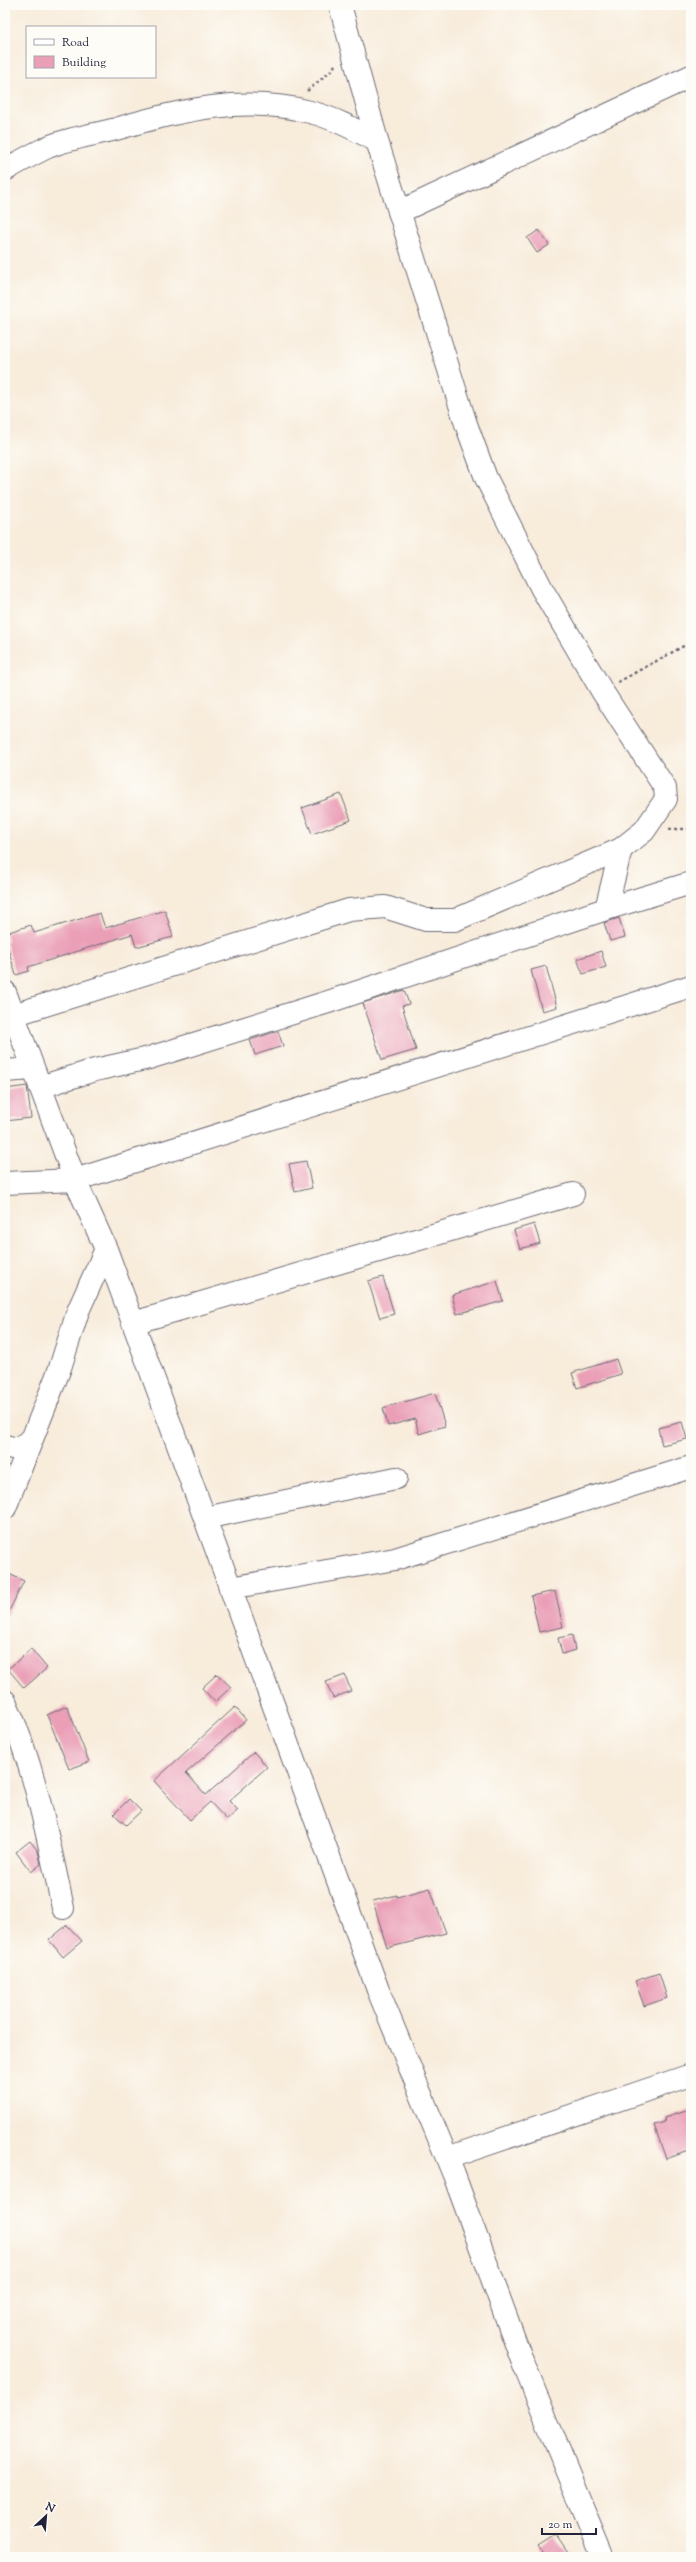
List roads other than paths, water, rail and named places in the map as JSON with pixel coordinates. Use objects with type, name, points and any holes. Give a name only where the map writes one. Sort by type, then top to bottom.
[{"type":"street","points":[[13,1015],[349,910],[385,907],[426,920],[455,920],[621,849],[644,831],[666,799],[665,788],[602,691],[542,589],[486,478],[466,424],[399,212],[340,5]]},
{"type":"street","points":[[399,212],[691,76]]},
{"type":"street","points":[[5,170],[49,147],[152,118],[190,109],[226,105],[263,105],[310,112],[344,124],[378,141]]},
{"type":"street","points":[[606,909],[621,849]]},
{"type":"street","points":[[5,1071],[36,1078],[95,1070],[149,1058],[313,1006],[606,909],[691,883]]},
{"type":"street","points":[[5,1183],[75,1180],[691,986]]},
{"type":"street","points":[[5,992],[75,1180],[106,1249],[134,1323],[378,1990],[447,2158],[523,2363],[603,2557]]},
{"type":"street","points":[[134,1323],[573,1194]]},
{"type":"street","points":[[5,1508],[60,1368],[78,1311],[106,1249]]},
{"type":"street","points":[[5,1446],[17,1449],[32,1439]]},
{"type":"street","points":[[230,1588],[395,1559],[691,1468]]},
{"type":"street","points":[[206,1518],[396,1478]]},
{"type":"street","points":[[5,1701],[13,1720],[42,1814],[63,1908]]},
{"type":"street","points":[[447,2158],[691,2075]]},
{"type":"street","points":[[586,2557],[592,2529]]}]
